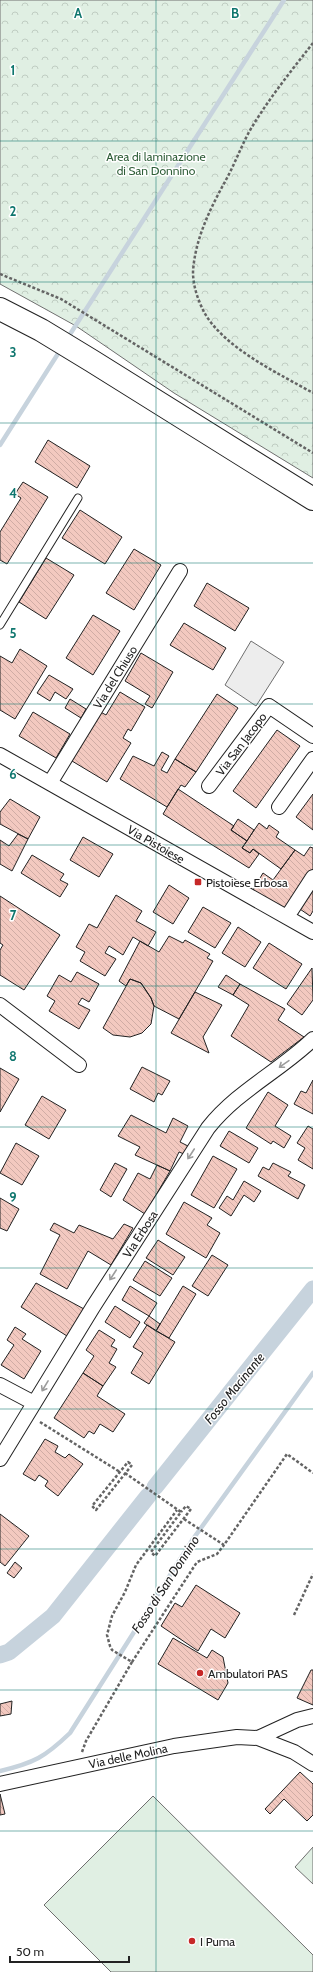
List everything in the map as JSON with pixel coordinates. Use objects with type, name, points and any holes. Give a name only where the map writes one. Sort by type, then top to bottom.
[{"type":"main road","points":[[0,309],[41,330],[313,499]]},
{"type":"street","name":"Via del Chiuso","points":[[50,783],[180,571]]},
{"type":"street","name":"Via San Jacopo","points":[[209,786],[269,706],[313,736]]},
{"type":"street","name":"Via Pistoiese","points":[[0,755],[313,932]]},
{"type":"street","points":[[279,807],[313,759]]},
{"type":"street","points":[[287,917],[313,877]]},
{"type":"street","points":[[0,1004],[79,1065]]},
{"type":"street","name":"Via Erbosa","points":[[0,1459],[93,1307],[208,1128],[221,1113],[245,1091],[294,1057],[313,1039]]},
{"type":"street","points":[[0,1385],[31,1409]]},
{"type":"street","name":"Via delle Molina","points":[[258,1738],[297,1720],[313,1716]]},
{"type":"street","name":"Via delle Molina","points":[[0,1784],[174,1746],[237,1737],[258,1738],[294,1752],[313,1764]]},
{"type":"lane","points":[[0,625],[78,498]]},
{"type":"path","points":[[313,43],[250,130],[208,215],[196,251],[193,273],[196,294],[205,313],[218,329],[237,346],[313,393]]},
{"type":"path","points":[[0,274],[62,299],[313,454]]},
{"type":"path","points":[[31,1409],[120,1472]]},
{"type":"path","points":[[76,1767],[86,1741],[132,1662],[197,1562],[217,1554],[286,1454],[313,1473]]},
{"type":"path","points":[[128,1462],[132,1465],[96,1510],[92,1506],[120,1472],[128,1462]]},
{"type":"path","points":[[125,1474],[181,1512]]},
{"type":"path","points":[[186,1506],[191,1509],[155,1556],[151,1552],[181,1512],[186,1506]]},
{"type":"path","points":[[132,1662],[112,1650],[107,1640],[112,1616],[125,1592],[136,1565],[177,1510]]},
{"type":"path","points":[[184,1518],[224,1545]]},
{"type":"path","points":[[294,1615],[313,1574]]},
{"type":"green space","name":"Area di laminazione di San Donnino","points":[[0,0],[313,0],[313,478],[174,393],[76,326],[0,284]]},
{"type":"green space","points":[[153,1796],[313,1955],[313,1972],[111,1972],[44,1905]]},
{"type":"green space","points":[[313,1847],[313,1884],[295,1867]]},
{"type":"shaded area","points":[[251,641],[284,662],[256,706],[225,685]]},
{"type":"building","points":[[48,440],[90,466],[77,488],[35,462]]},
{"type":"building","points":[[23,482],[48,497],[7,564],[0,560],[0,532],[21,498],[15,494]]},
{"type":"building","points":[[80,510],[122,537],[105,564],[62,538]]},
{"type":"building","points":[[134,549],[161,565],[134,610],[106,593]]},
{"type":"building","points":[[46,558],[74,575],[46,619],[19,602]]},
{"type":"building","points":[[207,583],[249,608],[235,631],[194,606]]},
{"type":"building","points":[[93,615],[120,631],[93,675],[66,658]]},
{"type":"building","points":[[184,623],[226,648],[213,670],[170,645]]},
{"type":"building","points":[[20,649],[47,666],[15,719],[0,710],[0,656],[12,663]]},
{"type":"building","points":[[141,653],[173,672],[152,708],[145,704],[150,696],[125,681]]},
{"type":"building","points":[[49,675],[73,689],[66,699],[55,692],[50,701],[37,693]]},
{"type":"building","points":[[120,692],[145,707],[131,731],[128,729],[123,738],[131,743],[107,782],[67,758],[97,710],[106,715]]},
{"type":"building","points":[[217,694],[238,708],[196,772],[175,759]]},
{"type":"building","points":[[70,699],[86,709],[81,718],[65,708]]},
{"type":"building","points":[[33,712],[70,734],[56,758],[19,736]]},
{"type":"building","points":[[277,730],[300,746],[256,808],[233,791]]},
{"type":"building","points":[[162,752],[169,756],[161,770],[167,773],[175,759],[196,772],[185,787],[181,785],[167,807],[120,779],[133,756],[154,766]]},
{"type":"building","points":[[178,789],[234,826],[231,830],[247,841],[242,848],[250,853],[253,849],[259,854],[249,868],[163,814]]},
{"type":"building","points":[[313,794],[313,830],[296,817]]},
{"type":"building","points":[[10,799],[40,817],[28,839],[0,824],[0,812]]},
{"type":"building","points":[[238,819],[254,830],[247,841],[231,830]]},
{"type":"building","points":[[259,823],[267,829],[269,825],[279,832],[276,837],[295,850],[281,869],[253,849],[250,853],[242,848]]},
{"type":"building","points":[[18,834],[28,839],[12,871],[0,864],[0,840],[9,846]]},
{"type":"building","points":[[83,837],[113,854],[99,877],[70,860]]},
{"type":"building","points":[[310,847],[313,848],[313,869],[287,910],[253,890],[263,873],[273,880],[295,850],[304,856]]},
{"type":"building","points":[[32,855],[64,874],[60,880],[68,884],[60,897],[21,873]]},
{"type":"building","points":[[313,882],[313,911],[310,916],[297,907]]},
{"type":"building","points":[[169,885],[189,898],[173,924],[153,912]]},
{"type":"building","points":[[116,895],[142,911],[136,921],[156,932],[148,946],[133,937],[123,955],[109,946],[105,953],[116,959],[105,976],[80,961],[85,952],[76,947],[89,924],[97,928]]},
{"type":"building","points":[[0,896],[60,935],[24,990],[0,975],[0,950],[3,945],[0,943]]},
{"type":"building","points":[[203,907],[231,923],[215,948],[188,932]]},
{"type":"building","points":[[238,927],[261,942],[245,967],[222,953]]},
{"type":"building","points":[[169,936],[183,943],[185,940],[210,954],[207,958],[213,961],[179,1019],[154,1006],[151,998],[141,983],[130,979],[126,986],[119,981],[140,941],[159,952]]},
{"type":"building","points":[[269,943],[302,964],[286,989],[253,968]]},
{"type":"building","points":[[312,968],[313,1000],[302,1015],[287,1004]]},
{"type":"building","points":[[77,972],[99,984],[89,1002],[82,998],[78,1004],[90,1010],[79,1029],[49,1011],[55,1001],[47,996],[59,975],[71,982]]},
{"type":"building","points":[[226,975],[240,984],[233,995],[218,987]]},
{"type":"building","points":[[130,979],[141,983],[151,998],[154,1006],[151,1024],[142,1033],[130,1037],[113,1035],[103,1028]]},
{"type":"building","points":[[240,984],[285,1009],[278,1020],[304,1037],[271,1062],[231,1036],[249,1005],[233,995]]},
{"type":"building","points":[[195,992],[222,1005],[203,1037],[209,1053],[171,1033]]},
{"type":"building","points":[[142,1067],[170,1081],[162,1095],[158,1093],[154,1102],[130,1089]]},
{"type":"building","points":[[0,1068],[19,1079],[0,1112]]},
{"type":"building","points":[[313,1080],[313,1114],[294,1104],[301,1091],[306,1093]]},
{"type":"building","points":[[268,1092],[288,1105],[275,1126],[291,1136],[284,1148],[273,1141],[271,1144],[246,1128]]},
{"type":"building","points":[[42,1096],[66,1110],[49,1139],[25,1125]]},
{"type":"building","points":[[131,1115],[166,1133],[173,1118],[188,1126],[180,1142],[188,1146],[184,1154],[179,1152],[170,1171],[135,1155],[140,1147],[118,1136]]},
{"type":"building","points":[[308,1126],[313,1129],[313,1169],[298,1160],[305,1148],[297,1143]]},
{"type":"building","points":[[229,1131],[258,1148],[249,1163],[220,1146]]},
{"type":"building","points":[[16,1143],[39,1156],[22,1185],[0,1173]]},
{"type":"building","points":[[213,1156],[237,1169],[214,1208],[191,1195]]},
{"type":"building","points":[[115,1163],[127,1169],[111,1197],[100,1190]]},
{"type":"building","points":[[273,1163],[291,1172],[288,1176],[305,1185],[298,1199],[258,1176],[263,1167],[269,1170]]},
{"type":"building","points":[[157,1165],[170,1171],[145,1214],[123,1200],[138,1173],[150,1179]]},
{"type":"building","points":[[244,1181],[261,1191],[254,1202],[244,1195],[231,1216],[219,1208],[227,1196],[233,1200]]},
{"type":"building","points":[[0,1198],[19,1209],[7,1231],[0,1228]]},
{"type":"building","points":[[184,1202],[212,1218],[207,1225],[220,1233],[206,1258],[166,1234]]},
{"type":"building","points":[[54,1223],[74,1233],[79,1225],[113,1239],[124,1224],[133,1228],[111,1265],[88,1251],[67,1289],[40,1274],[60,1235],[50,1230]]},
{"type":"building","points":[[158,1240],[185,1257],[173,1275],[146,1258]]},
{"type":"building","points":[[212,1255],[228,1265],[208,1296],[192,1286]]},
{"type":"building","points":[[145,1261],[172,1278],[160,1296],[133,1280]]},
{"type":"building","points":[[36,1283],[84,1309],[67,1336],[21,1307]]},
{"type":"building","points":[[130,1286],[157,1303],[149,1316],[122,1300]]},
{"type":"building","points":[[183,1286],[196,1294],[169,1338],[156,1331]]},
{"type":"building","points":[[115,1306],[140,1322],[130,1338],[105,1322]]},
{"type":"building","points":[[149,1316],[160,1324],[156,1331],[144,1323]]},
{"type":"building","points":[[147,1325],[175,1342],[149,1384],[131,1373],[143,1353],[133,1347]]},
{"type":"building","points":[[15,1327],[26,1334],[22,1339],[41,1351],[24,1379],[1,1365],[14,1345],[7,1340]]},
{"type":"building","points":[[99,1330],[115,1340],[111,1346],[117,1349],[109,1363],[116,1367],[103,1386],[83,1373],[94,1356],[86,1350]]},
{"type":"building","points":[[83,1373],[103,1386],[97,1396],[125,1414],[113,1432],[100,1424],[94,1434],[89,1431],[84,1438],[54,1418]]},
{"type":"building","points":[[45,1439],[58,1446],[55,1452],[65,1458],[69,1454],[83,1464],[58,1496],[45,1486],[48,1481],[39,1475],[35,1481],[23,1474]]},
{"type":"building","points":[[0,1514],[29,1536],[5,1566],[0,1562]]},
{"type":"building","points":[[15,1562],[22,1568],[14,1578],[7,1573]]},
{"type":"building","points":[[196,1585],[240,1613],[225,1638],[211,1629],[198,1651],[161,1626],[175,1603],[182,1607]]},
{"type":"building","name":"Ambulatori PAS","points":[[173,1638],[207,1658],[212,1650],[223,1657],[228,1683],[218,1700],[158,1664]]},
{"type":"building","points":[[311,1670],[313,1670],[313,1705],[297,1698]]},
{"type":"building","points":[[12,1701],[11,1714],[0,1716],[0,1704]]},
{"type":"building","points":[[300,1772],[313,1784],[313,1815],[307,1821],[284,1799],[270,1814],[265,1809]]},
{"type":"building","points":[[0,1794],[5,1814],[0,1815]]},
{"type":"waterway","points":[[67,339],[284,0]]},
{"type":"waterway","points":[[0,445],[61,349]]},
{"type":"waterway","name":"Fosso Macinante","points":[[155,1487],[313,1289]]},
{"type":"waterway","name":"Fosso di San Donnino","points":[[0,1771],[22,1765],[38,1758],[53,1748],[70,1733],[193,1539],[313,1373]]},
{"type":"waterway","name":"Fosso Macinante","points":[[0,1655],[9,1652],[53,1616],[148,1496]]},
{"type":"place","name":"Pistoiese Erbosa","points":[[198,882]]},
{"type":"place","name":"Ambulatori PAS","points":[[200,1673]]},
{"type":"place","name":"I Puma","points":[[192,1941]]}]
